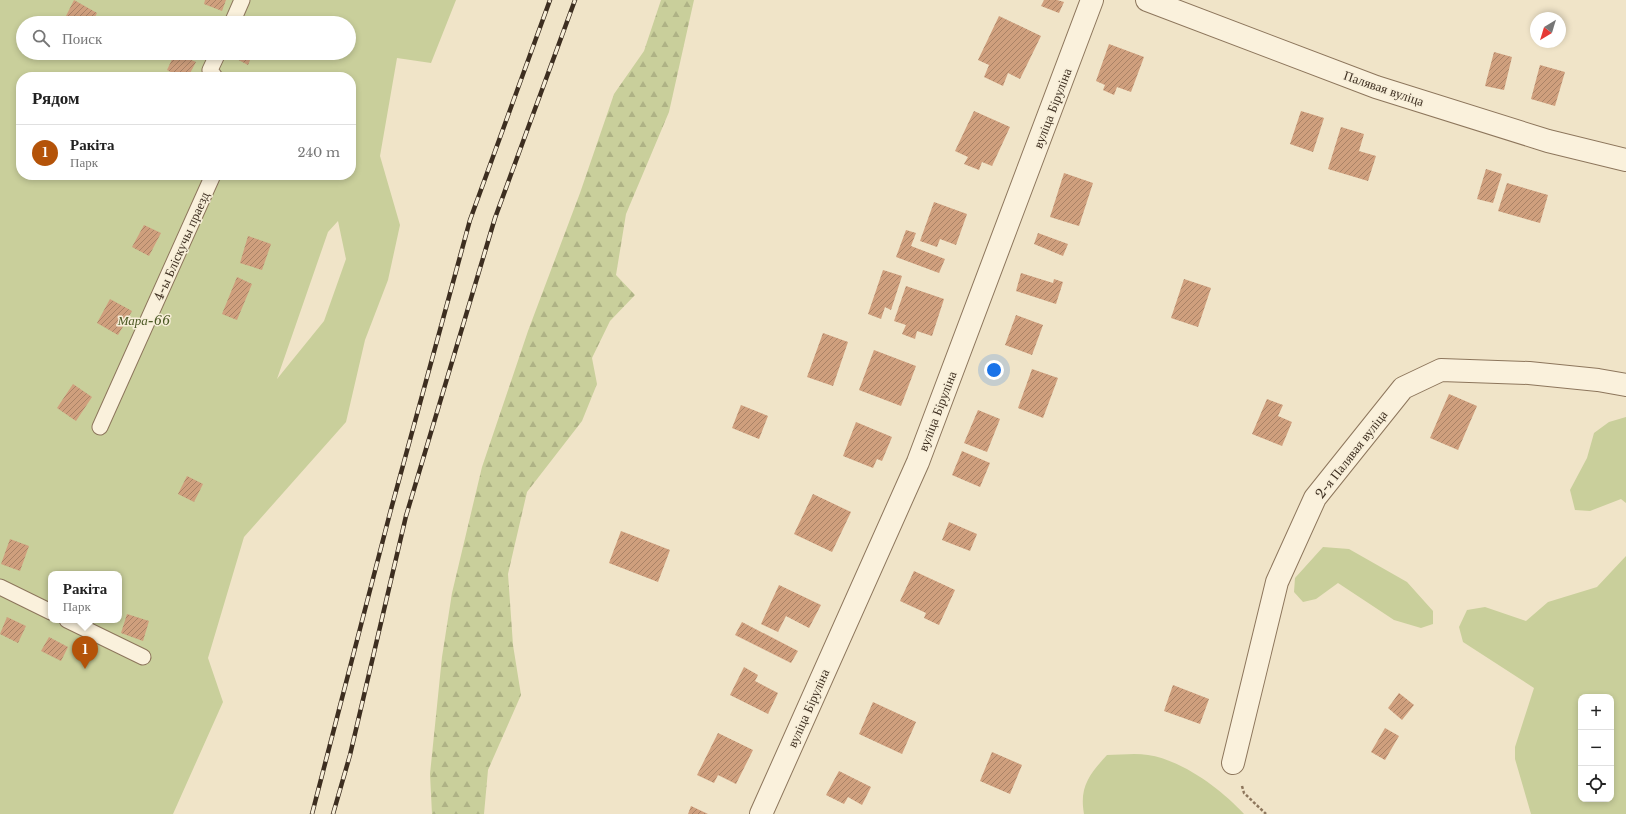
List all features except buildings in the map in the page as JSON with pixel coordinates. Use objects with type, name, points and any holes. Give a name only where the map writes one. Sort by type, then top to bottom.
[{"type":"street","name":"вуліца Біруліна","points":[[761,814],[918,462],[1092,0]]},
{"type":"street","name":"Палявая вуліца","points":[[1147,0],[1376,86],[1548,141],[1626,160]]},
{"type":"street","name":"2-я Палявая вуліца","points":[[1233,764],[1277,582],[1315,498],[1403,388],[1441,370],[1529,373],[1598,380],[1626,386]]},
{"type":"lane","points":[[235,16],[242,0]]},
{"type":"lane","points":[[211,72],[210,70],[215,60]]},
{"type":"lane","name":"4-ы Бліскучы праезд","points":[[100,427],[211,180]]},
{"type":"lane","points":[[0,587],[48,611]]},
{"type":"lane","points":[[73,623],[143,658]]},
{"type":"path","points":[[1233,764],[1244,793],[1266,814]]},
{"type":"green space","name":"Мара-66","points":[[0,0],[456,0],[431,63],[397,58],[380,156],[400,225],[388,280],[365,340],[346,422],[244,537],[208,658],[223,702],[173,814],[0,814]],"holes":[[[338,221],[346,259],[324,321],[277,379],[328,232]]]},
{"type":"green space","points":[[661,0],[694,0],[669,112],[626,214],[616,275],[635,295],[610,321],[592,358],[597,384],[582,421],[527,492],[508,574],[513,645],[521,695],[488,770],[484,814],[432,814],[430,774],[442,657],[452,593],[482,467],[528,331],[580,193],[614,94],[644,51]]},
{"type":"green space","points":[[1626,417],[1626,503],[1621,499],[1590,511],[1575,510],[1570,490],[1587,458],[1594,433],[1609,422]]},
{"type":"green space","points":[[1323,547],[1349,549],[1407,582],[1433,611],[1433,624],[1421,628],[1394,620],[1338,583],[1316,599],[1303,602],[1294,592],[1295,578]]},
{"type":"green space","points":[[1626,556],[1626,814],[1531,814],[1515,759],[1515,747],[1534,688],[1463,642],[1459,627],[1467,610],[1485,607],[1526,621],[1548,602],[1597,587]]},
{"type":"green space","points":[[1107,755],[1148,755],[1174,763],[1200,777],[1235,804],[1244,814],[1084,814],[1083,796],[1087,781]]},
{"type":"railway","points":[[312,814],[390,513],[470,220],[550,0]]},
{"type":"railway","points":[[333,814],[350,755],[406,516],[495,218],[575,0]]},
{"type":"place","name":"Ракіта","points":[[85,669]]}]
